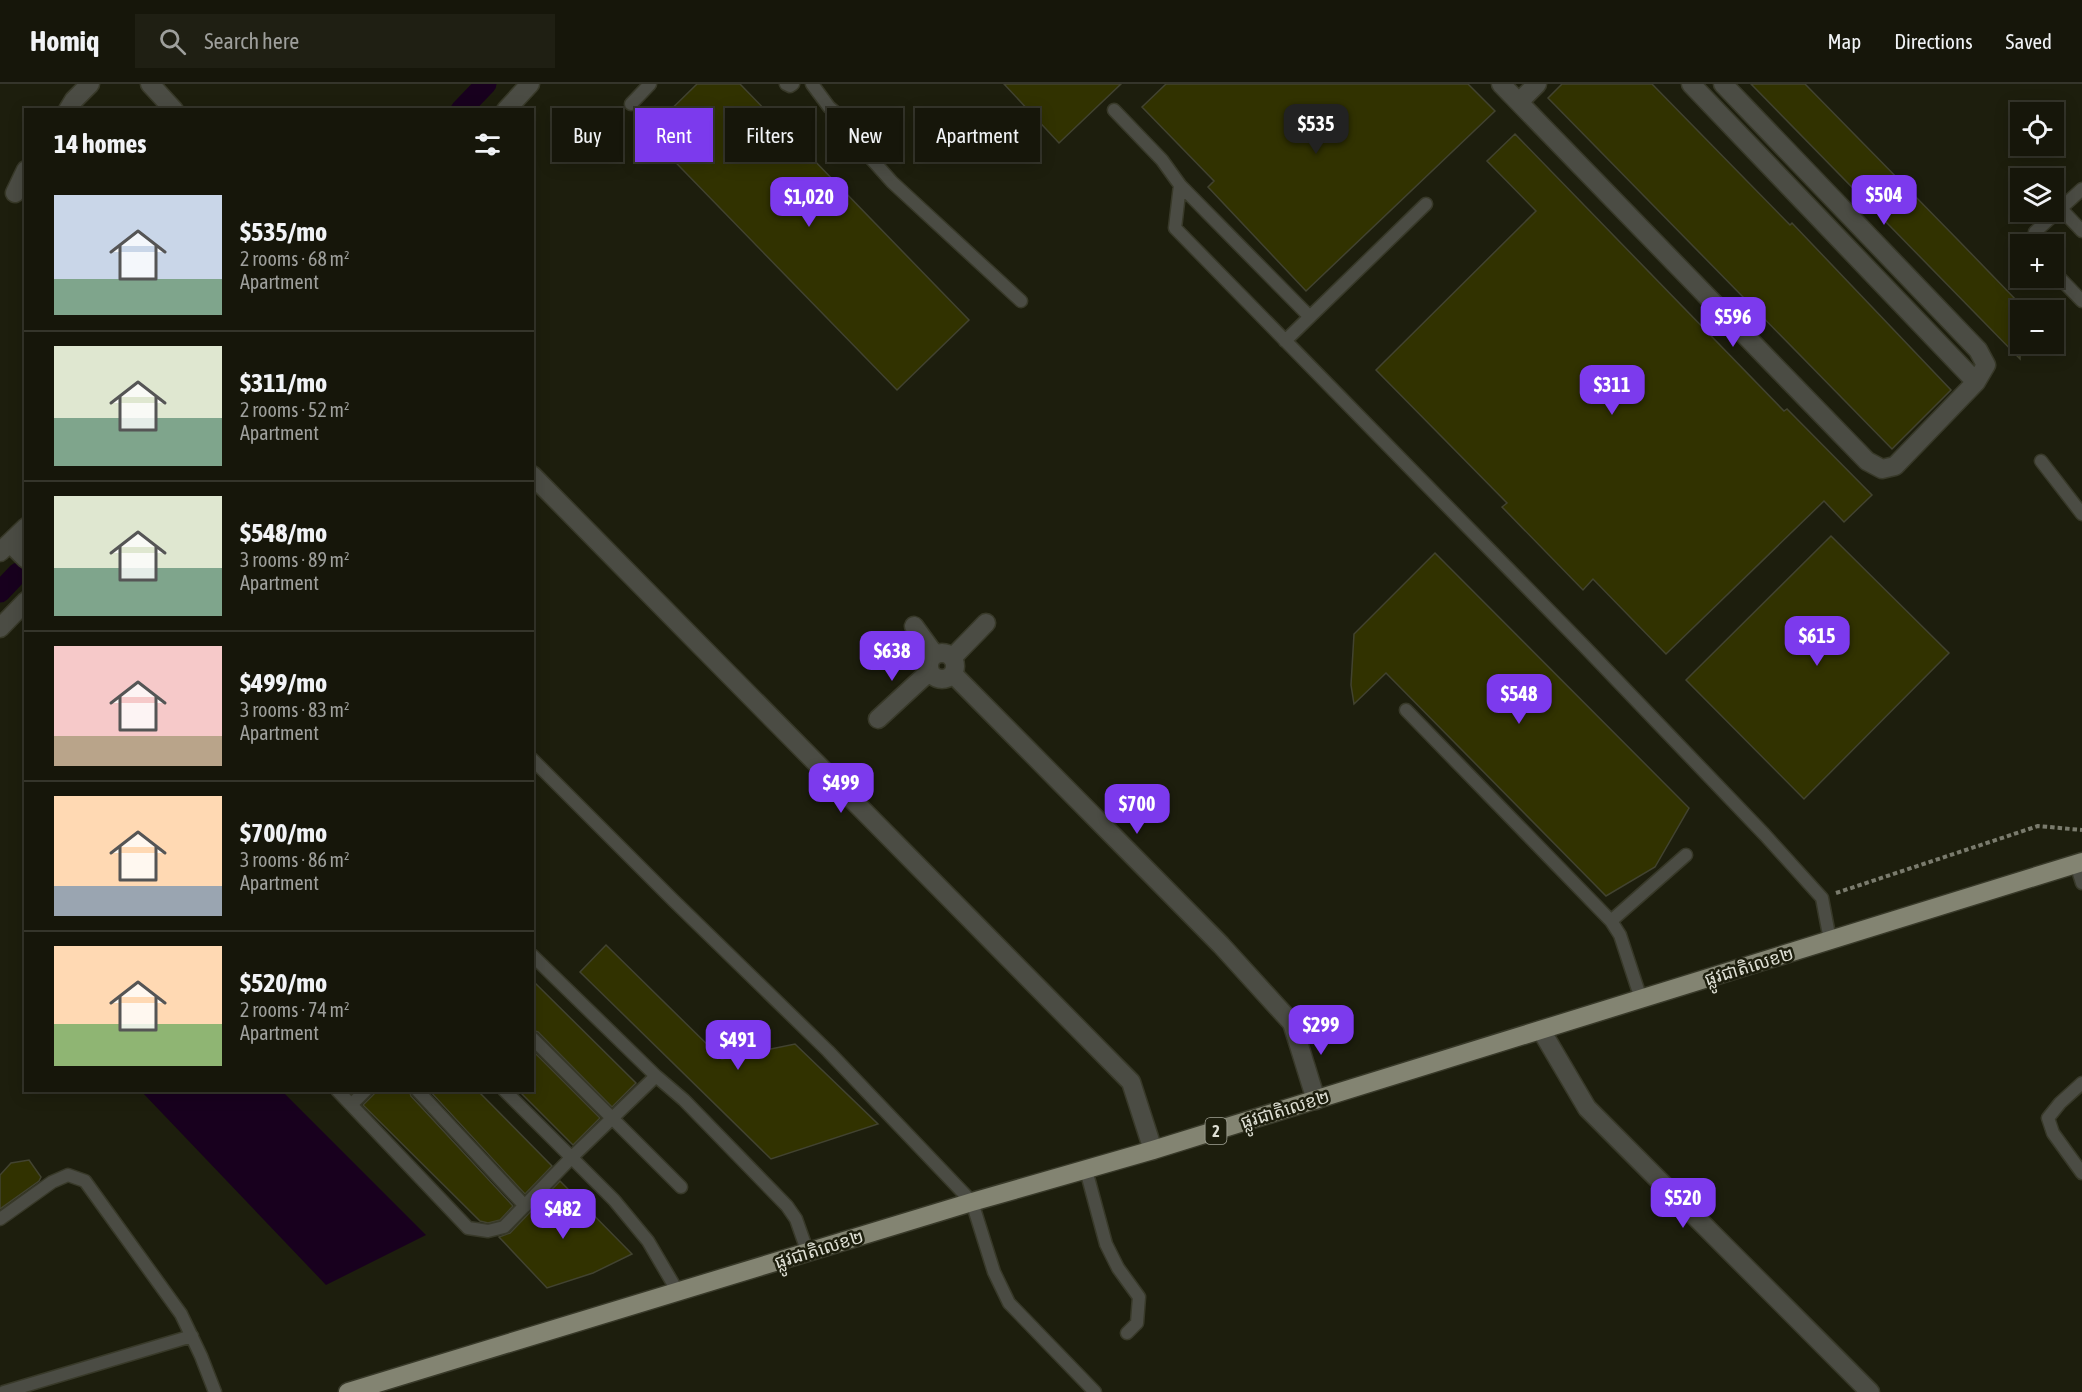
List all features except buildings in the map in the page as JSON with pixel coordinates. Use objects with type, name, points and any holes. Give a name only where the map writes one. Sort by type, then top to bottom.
[{"type":"highway","name":"ផ្លូវជាតិលេខ២","points":[[348,1392],[972,1202],[1153,1150],[2079,863]]},
{"type":"street","points":[[69,108],[90,84]]},
{"type":"street","points":[[150,84],[172,108]]},
{"type":"street","points":[[508,108],[530,84]]},
{"type":"street","points":[[1502,84],[1867,461],[1882,469],[1895,466],[1976,382],[1986,365],[1978,350],[1723,84]]},
{"type":"street","points":[[1519,102],[1537,84]]},
{"type":"street","points":[[1691,84],[1976,382]]},
{"type":"street","points":[[15,193],[24,174]]},
{"type":"street","points":[[534,477],[1131,1082],[1153,1150]]},
{"type":"street","points":[[24,529],[5,548],[24,557]]},
{"type":"street","points":[[0,628],[23,609]]},
{"type":"street","points":[[878,719],[986,623]]},
{"type":"street","points":[[914,626],[942,664],[1221,945],[1292,1023],[1316,1100]]},
{"type":"street","points":[[1541,1030],[1587,1108],[1870,1392]]},
{"type":"lane","points":[[630,104],[650,84]]},
{"type":"lane","points":[[786,84],[790,86],[793,84]]},
{"type":"lane","points":[[812,84],[829,107],[842,118],[859,145],[892,182],[1021,301]]},
{"type":"lane","points":[[1114,110],[1162,160],[1180,185],[1310,317]]},
{"type":"lane","points":[[1180,185],[1175,228],[1584,646],[1765,835],[1822,898],[1830,940]]},
{"type":"lane","points":[[2064,206],[2082,189]]},
{"type":"lane","points":[[1285,341],[1426,204]]},
{"type":"lane","points":[[2064,212],[2082,231]]},
{"type":"lane","points":[[2035,234],[2046,222]]},
{"type":"lane","points":[[2064,282],[2082,301]]},
{"type":"lane","points":[[2041,461],[2082,514]]},
{"type":"lane","points":[[1406,710],[1611,921],[1620,936],[1641,999]]},
{"type":"lane","points":[[534,761],[828,1051],[972,1202],[994,1272],[1009,1303],[1095,1392]]},
{"type":"lane","points":[[1611,921],[1686,855]]},
{"type":"lane","points":[[2079,863],[2082,883]]},
{"type":"lane","points":[[534,957],[656,1077],[692,1107],[787,1206],[796,1219],[808,1253]]},
{"type":"lane","points":[[534,1040],[681,1187]]},
{"type":"lane","points":[[339,1092],[468,1228],[488,1231],[504,1227],[572,1157],[656,1077]]},
{"type":"lane","points":[[2082,1083],[2060,1103],[2049,1118],[2053,1133],[2082,1173]]},
{"type":"lane","points":[[351,1105],[364,1092]]},
{"type":"lane","points":[[419,1092],[525,1206]]},
{"type":"lane","points":[[506,1092],[614,1200],[648,1240],[678,1292]]},
{"type":"lane","points":[[1086,1170],[1107,1244],[1118,1268],[1139,1297],[1137,1323],[1127,1333]]},
{"type":"lane","points":[[0,1219],[52,1182],[68,1175],[86,1181],[181,1314],[214,1392]]},
{"type":"lane","points":[[4,1392],[192,1336]]},
{"type":"path","points":[[1822,898],[2038,826],[2082,830]]},
{"type":"shaded area","points":[[142,1092],[283,1092],[426,1235],[326,1285]]},
{"type":"waterway","points":[[463,108],[486,84]]},
{"type":"waterway","points":[[0,592],[18,573]]}]
